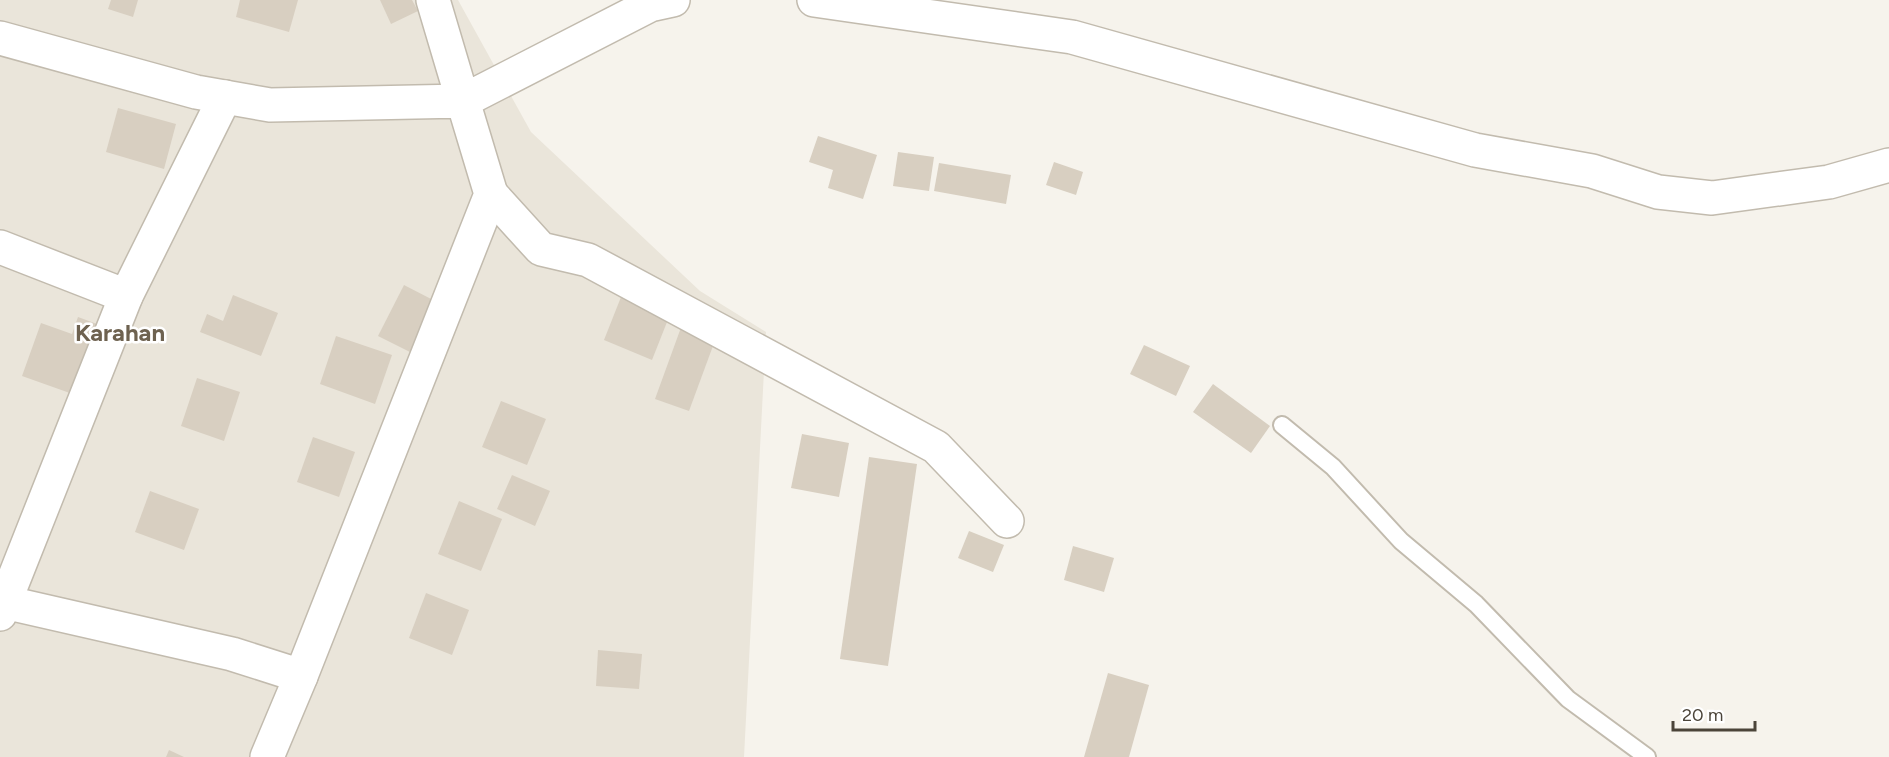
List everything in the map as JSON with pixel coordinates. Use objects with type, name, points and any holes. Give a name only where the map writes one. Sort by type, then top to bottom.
[{"type":"street","points":[[433,0],[490,194],[541,249],[588,260],[936,447],[1007,521]]},
{"type":"street","points":[[0,38],[196,92],[270,105],[463,102],[651,5],[673,0]]},
{"type":"street","points":[[814,0],[1072,37],[1475,150],[1592,171],[1658,192],[1712,198],[1829,182],[1889,165]]},
{"type":"street","points":[[225,98],[126,296],[2,606],[232,654],[301,676]]},
{"type":"street","points":[[267,757],[490,194]]},
{"type":"street","points":[[0,247],[126,296]]},
{"type":"lane","points":[[1282,425],[1333,467],[1401,541],[1476,604],[1568,699],[1647,757]]},
{"type":"shaded area","points":[[0,0],[458,0],[531,132],[700,291],[766,332],[744,757],[0,757]]},
{"type":"building","points":[[111,0],[138,0],[133,17],[108,9]]},
{"type":"building","points":[[240,0],[298,0],[289,32],[236,17]]},
{"type":"building","points":[[380,0],[412,0],[418,11],[391,24]]},
{"type":"building","points":[[118,108],[176,124],[164,169],[106,152]]},
{"type":"building","points":[[818,136],[877,155],[863,199],[828,188],[833,170],[809,162]]},
{"type":"building","points":[[898,152],[934,157],[929,191],[893,186]]},
{"type":"building","points":[[1054,162],[1083,172],[1076,195],[1046,185]]},
{"type":"building","points":[[939,163],[1011,175],[1006,204],[934,191]]},
{"type":"building","points":[[404,285],[435,301],[410,352],[378,336]]},
{"type":"building","points":[[233,295],[278,313],[261,356],[200,332],[207,314],[223,321]]},
{"type":"building","points":[[621,297],[669,317],[652,360],[604,340]]},
{"type":"building","points":[[78,317],[105,327],[81,397],[22,376],[41,323],[72,334]]},
{"type":"building","points":[[683,322],[717,335],[689,411],[655,399]]},
{"type":"building","points":[[336,336],[392,355],[375,404],[320,384]]},
{"type":"building","points":[[1144,345],[1190,366],[1176,396],[1130,374]]},
{"type":"building","points":[[197,378],[240,392],[224,441],[181,426]]},
{"type":"building","points":[[1213,384],[1270,426],[1251,453],[1193,412]]},
{"type":"building","points":[[501,401],[546,419],[527,465],[482,447]]},
{"type":"building","points":[[802,434],[849,443],[839,497],[791,488]]},
{"type":"building","points":[[313,437],[355,452],[339,497],[297,482]]},
{"type":"building","points":[[869,457],[917,464],[888,666],[840,659]]},
{"type":"building","points":[[512,475],[550,491],[535,526],[497,509]]},
{"type":"building","points":[[150,491],[199,509],[184,550],[135,532]]},
{"type":"building","points":[[459,501],[502,519],[481,571],[438,554]]},
{"type":"building","points":[[969,531],[1004,545],[993,572],[958,558]]},
{"type":"building","points":[[1073,546],[1114,558],[1104,592],[1064,580]]},
{"type":"building","points":[[426,593],[469,610],[452,655],[409,638]]},
{"type":"building","points":[[598,650],[642,654],[639,689],[596,686]]},
{"type":"building","points":[[1108,673],[1149,685],[1129,757],[1084,757]]},
{"type":"building","points":[[169,750],[184,757],[166,757]]},
{"type":"district","name":"Karahan","points":[[120,333]]}]
